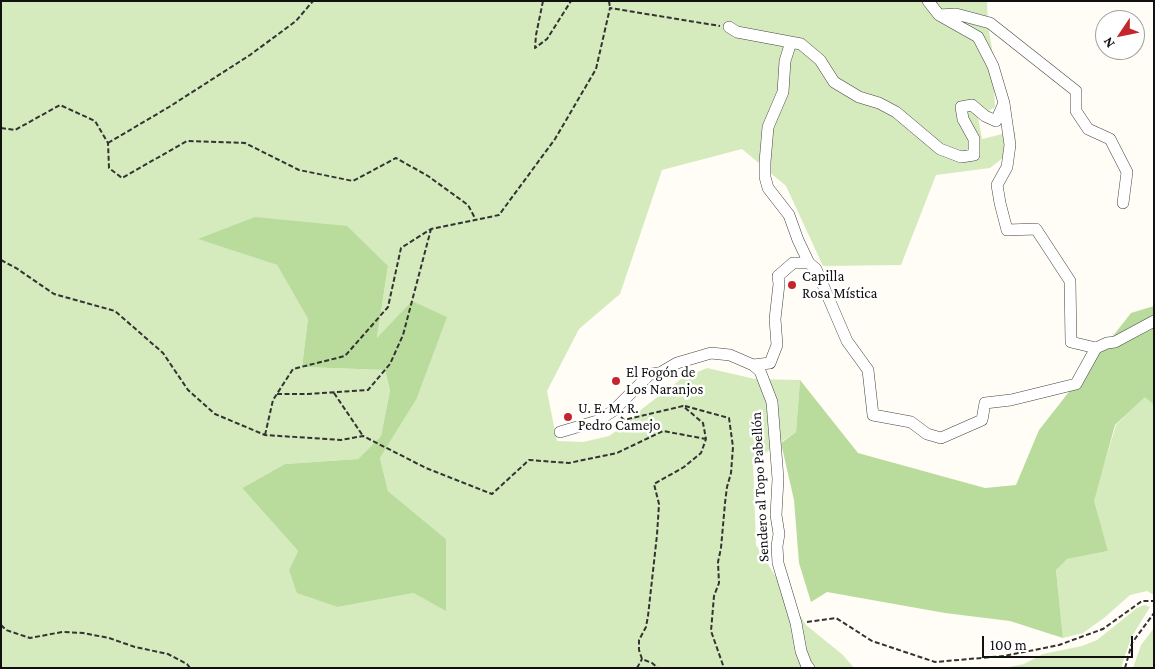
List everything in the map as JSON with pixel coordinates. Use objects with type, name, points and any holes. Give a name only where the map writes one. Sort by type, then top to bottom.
[{"type":"street","points":[[928,1],[938,15],[978,37],[993,66],[1004,103],[1010,146],[1007,167],[997,185],[1007,230],[1036,229],[1070,281],[1071,342],[1096,348]]},
{"type":"street","points":[[938,15],[956,14],[990,23],[1076,91],[1076,111],[1088,129],[1110,139],[1127,172],[1123,203]]},
{"type":"street","points":[[729,27],[737,32],[801,44],[820,60],[834,82],[859,97],[879,103],[896,112],[940,149],[961,157],[974,155],[974,139],[963,119],[961,107],[972,105],[985,116],[996,121],[1004,103]]},
{"type":"street","points":[[791,42],[785,60],[782,92],[768,127],[765,177],[768,188],[789,215],[798,240],[809,263],[816,269],[847,341],[868,370],[873,415],[911,422],[927,434],[941,438],[982,420],[985,402],[1011,400],[1076,384],[1096,348],[1115,342],[1154,321]]},
{"type":"street","points":[[560,432],[597,421],[613,411],[650,374],[660,373],[678,363],[711,353],[730,355],[753,365],[770,363],[777,345],[775,319],[779,284],[778,276],[793,263],[809,263]]},
{"type":"street","name":"Sendero al Topo Pabellón","points":[[753,365],[760,371],[772,402],[778,478],[776,515],[779,534],[778,563],[796,623],[801,651],[806,664],[810,668]]},
{"type":"path","points":[[108,143],[169,107],[250,55],[296,21],[313,1]]},
{"type":"path","points":[[543,1],[535,48],[548,39],[571,1]]},
{"type":"path","points":[[264,435],[273,400],[293,369],[345,356],[388,307],[401,248],[431,229],[499,215],[555,138],[596,69],[610,8],[609,1]]},
{"type":"path","points":[[610,8],[729,27]]},
{"type":"path","points":[[1,128],[15,130],[60,105],[95,121],[108,143],[109,168],[122,178],[187,141],[245,143],[299,170],[353,180],[396,158],[428,176],[468,205],[476,220]]},
{"type":"path","points":[[277,394],[368,390],[390,364],[403,335],[431,229]]},
{"type":"path","points":[[1,260],[54,294],[115,311],[163,353],[188,390],[215,414],[264,435],[342,440],[363,436]]},
{"type":"path","points":[[333,392],[363,436],[426,468],[492,494],[529,460],[569,463],[617,453],[663,431],[706,439]]},
{"type":"path","points":[[613,411],[624,420],[683,406],[729,418],[733,446],[731,473],[727,487],[718,562],[719,583],[714,596],[711,631],[724,668]]},
{"type":"path","points":[[637,668],[642,659],[639,650],[639,640],[646,627],[648,616],[657,535],[659,504],[654,484],[684,467],[701,453],[706,439],[703,423],[683,406]]},
{"type":"path","points":[[796,623],[836,618],[872,641],[935,662],[1004,656],[1059,645],[1102,629],[1142,601],[1154,600]]},
{"type":"path","points":[[1124,668],[1132,643],[1154,613]]},
{"type":"path","points":[[1,625],[6,630],[30,638],[62,632],[83,633],[109,638],[135,647],[168,654],[187,664],[190,668]]},
{"type":"path","points":[[642,659],[658,668]]},
{"type":"green space","points":[[1,1],[987,1],[995,107],[978,117],[982,139],[1015,131],[1016,148],[990,168],[936,175],[901,265],[823,266],[786,186],[742,149],[662,170],[620,294],[579,329],[547,391],[557,441],[583,442],[609,436],[628,423],[638,412],[681,379],[707,368],[755,379],[800,380],[796,432],[753,461],[756,545],[806,625],[843,655],[854,668],[1,668]],"holes":[[[199,239],[388,266],[377,339],[416,400],[380,458],[388,491],[446,539],[414,593],[338,607],[289,570],[298,551],[242,488],[285,464],[358,459],[381,436],[390,390],[385,370],[302,367],[308,319],[277,265]]]},
{"type":"green space","points":[[255,217],[347,226],[388,266],[377,338],[412,301],[447,317],[416,400],[380,458],[388,491],[446,539],[446,611],[414,593],[338,607],[297,593],[289,570],[298,551],[242,488],[285,464],[358,459],[381,436],[390,390],[385,370],[302,367],[308,319],[277,265],[198,239]]},
{"type":"green space","points":[[1154,306],[1154,405],[1145,397],[1115,425],[1094,501],[1108,551],[1067,559],[1056,570],[1063,638],[1010,621],[945,613],[827,592],[811,602],[799,563],[794,500],[781,443],[796,432],[800,380],[858,453],[985,488],[1016,485],[1039,430],[1131,313]]},
{"type":"green space","points":[[1145,396],[1154,405],[1154,595],[1147,591],[1130,595],[1104,618],[1083,633],[1063,638],[1056,570],[1066,559],[1108,551],[1093,501],[1116,425]]},
{"type":"green space","points":[[1144,605],[1150,607],[1131,638],[1121,668],[1005,668],[1024,664],[1043,654],[1082,646],[1097,640],[1137,608]]},
{"type":"green space","points":[[1154,628],[1154,668],[1133,668],[1141,645]]},
{"type":"place","name":"Capilla Rosa Mística","points":[[792,285]]},
{"type":"place","name":"El Fogón de Los Naranjos","points":[[616,381]]},
{"type":"place","name":"U. E. M. R. Pedro Camejo","points":[[568,417]]}]
